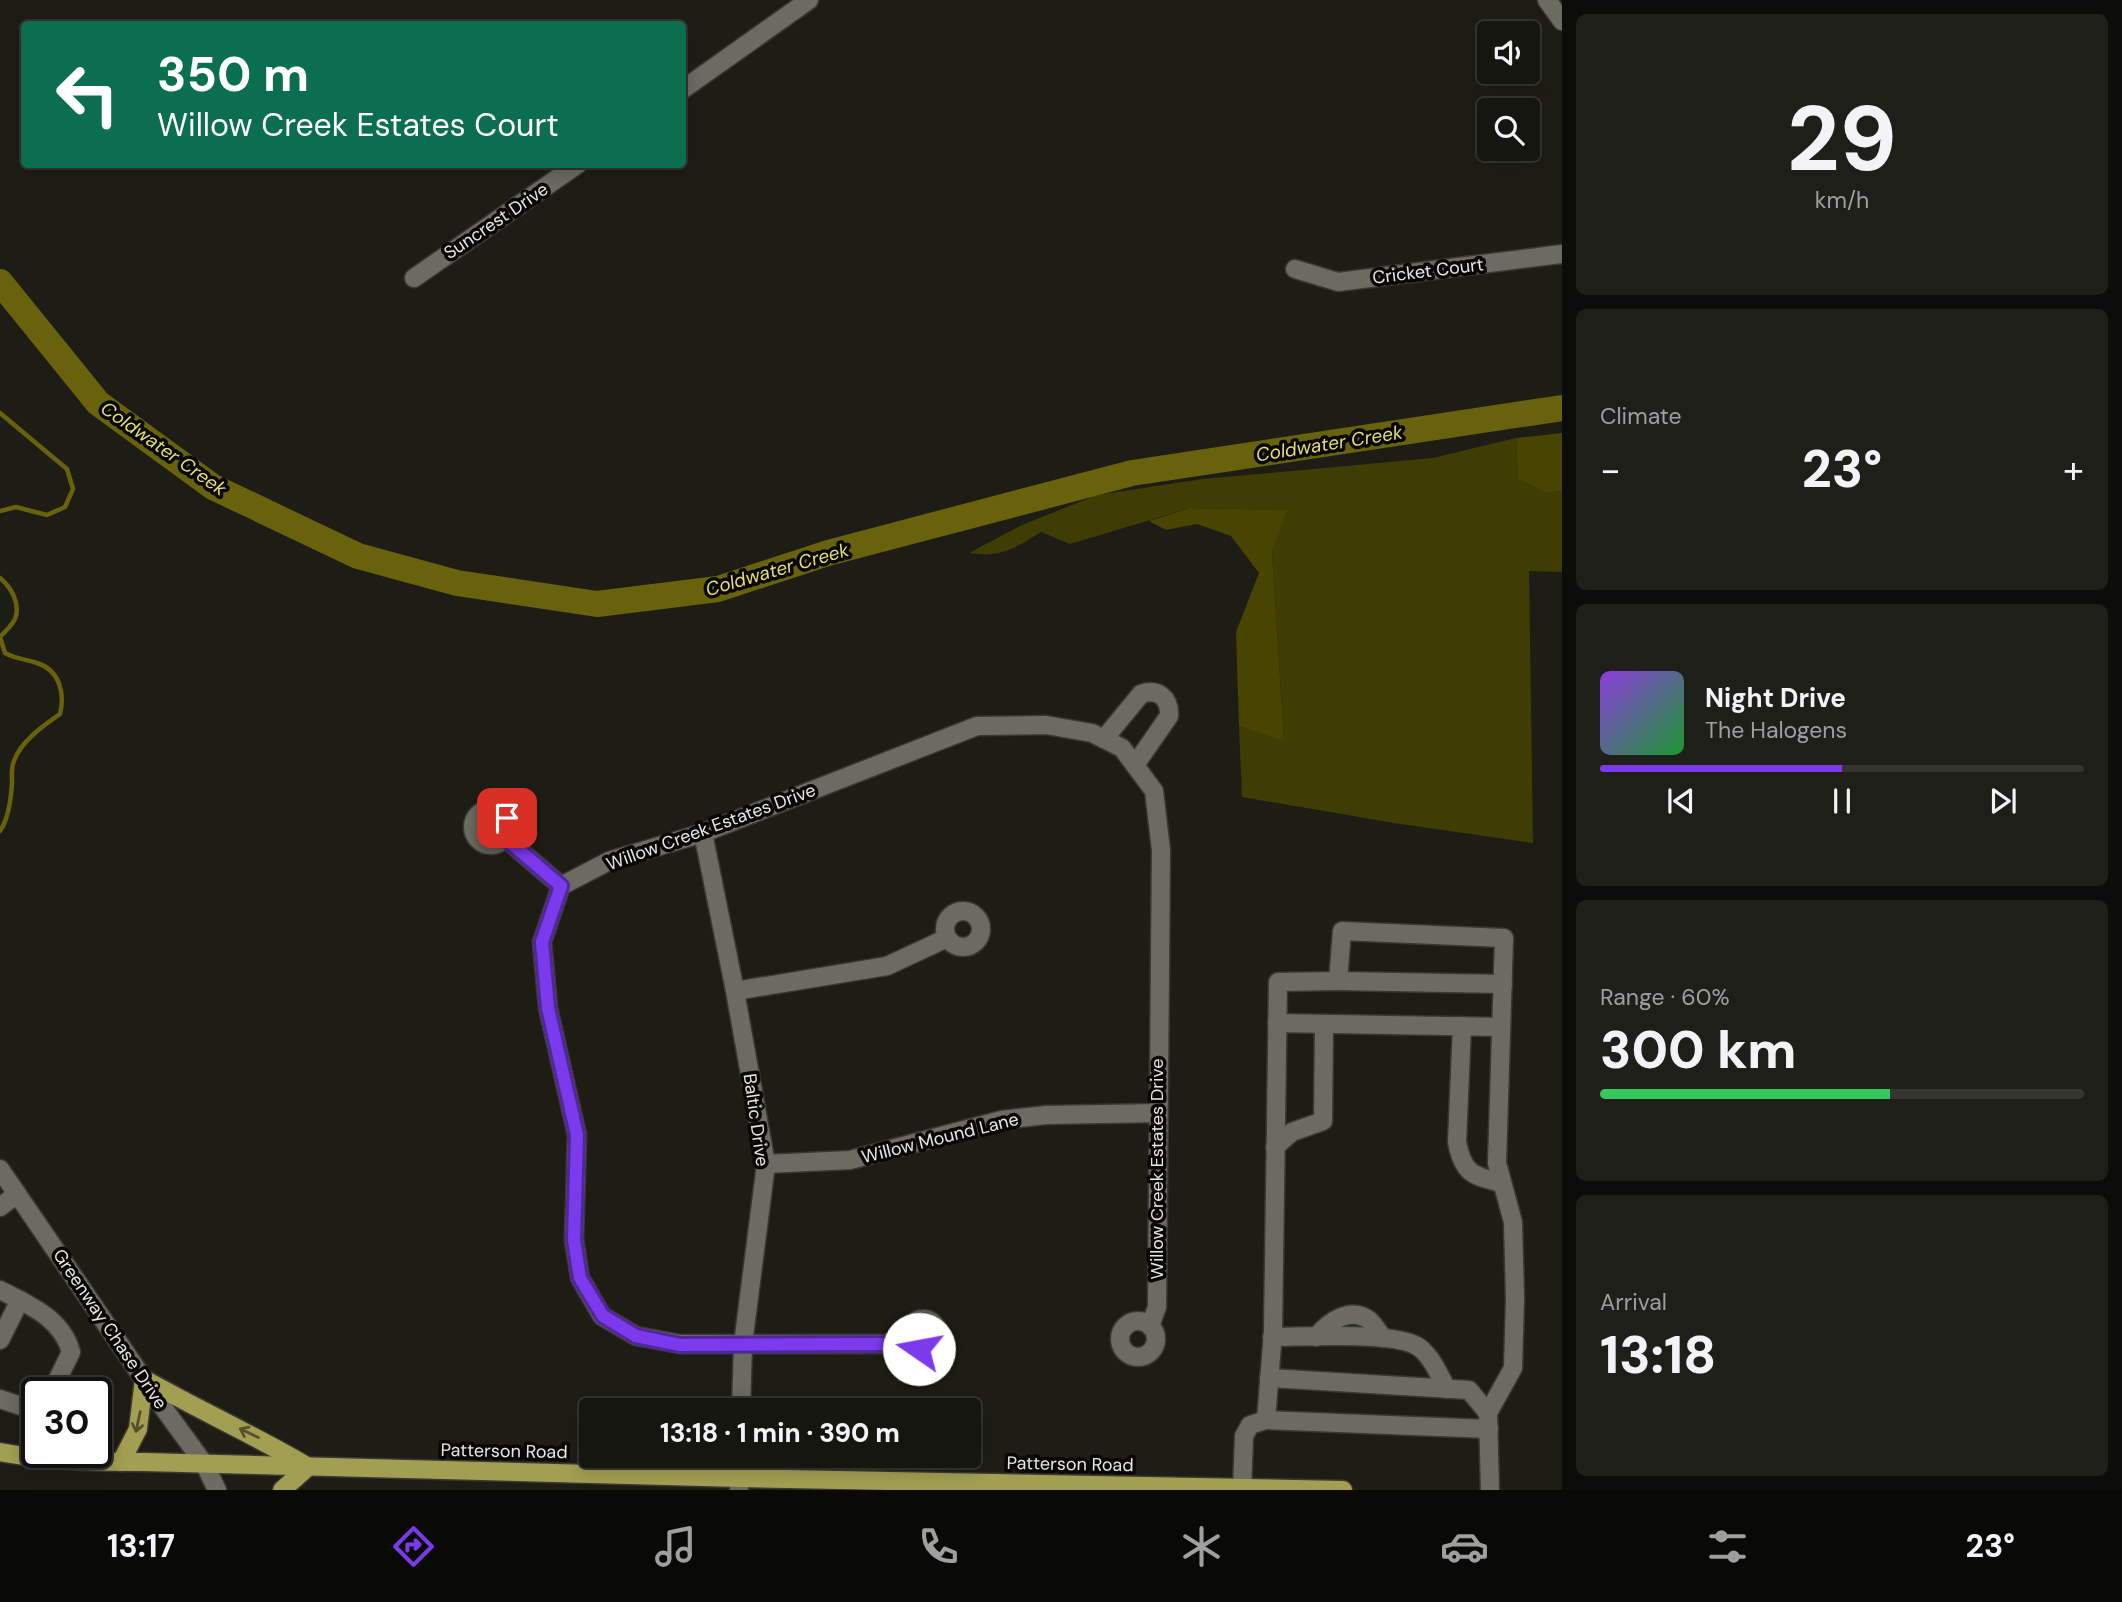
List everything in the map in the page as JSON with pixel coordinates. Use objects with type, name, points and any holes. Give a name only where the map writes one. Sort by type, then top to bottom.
[{"type":"main road","points":[[121,1462],[138,1429],[144,1379],[255,1436],[308,1467],[282,1490]]},
{"type":"main road","name":"Patterson Road","points":[[0,1452],[31,1458],[80,1462],[308,1467],[739,1484],[1343,1490]]},
{"type":"street","points":[[686,87],[809,0]]},
{"type":"street","points":[[1547,0],[1562,21]]},
{"type":"street","name":"Suncrest Drive","points":[[414,278],[572,168]]},
{"type":"street","name":"Cricket Court","points":[[1294,269],[1338,282],[1562,254]]},
{"type":"street","points":[[1104,739],[1141,694],[1156,692],[1162,695],[1170,708],[1169,716],[1135,765]]},
{"type":"street","name":"Willow Creek Estates Drive","points":[[561,886],[609,862],[703,832],[977,726],[1046,725],[1092,733],[1122,748],[1154,791],[1161,849],[1157,1307],[1150,1326]]},
{"type":"street","name":"Baltic Drive","points":[[703,832],[766,1164],[743,1344],[741,1398]]},
{"type":"street","points":[[505,838],[561,886],[542,942],[548,1008],[577,1135],[574,1240],[580,1278],[603,1316],[636,1336],[680,1345],[885,1344],[909,1339]]},
{"type":"street","points":[[1338,981],[1342,932],[1504,938],[1497,1163],[1513,1222],[1513,1368],[1488,1421],[1490,1490]]},
{"type":"street","points":[[735,991],[887,966],[947,938]]},
{"type":"street","points":[[1266,1420],[1272,1337],[1278,982],[1503,984]]},
{"type":"street","points":[[1277,1023],[1501,1027]]},
{"type":"street","points":[[1275,1147],[1292,1132],[1323,1121],[1324,1024]]},
{"type":"street","points":[[1462,1026],[1457,1142],[1460,1158],[1467,1170],[1477,1178],[1502,1183]]},
{"type":"street","name":"Willow Mound Lane","points":[[766,1164],[850,1160],[1002,1120],[1046,1115],[1157,1113]]},
{"type":"street","name":"Greenway Chase Drive","points":[[0,1169],[205,1465],[216,1490]]},
{"type":"street","points":[[0,1207],[18,1194]]},
{"type":"street","points":[[0,1290],[44,1313],[67,1338],[71,1352],[59,1377]]},
{"type":"street","points":[[2,1331],[20,1300]]},
{"type":"street","points":[[1272,1337],[1383,1338],[1417,1345],[1432,1361],[1447,1389]]},
{"type":"street","points":[[1269,1378],[1469,1390],[1488,1421]]},
{"type":"street","points":[[0,1399],[21,1406]]},
{"type":"street","points":[[1242,1489],[1244,1436],[1250,1424],[1266,1420],[1488,1421]]},
{"type":"shaded area","points":[[1562,433],[1562,491],[1545,493],[1518,479],[1516,438]]},
{"type":"shaded area","points":[[1516,438],[1518,479],[1545,493],[1562,491],[1562,572],[1529,571],[1533,843],[1242,797],[1239,726],[1284,740],[1272,551],[1286,510],[1190,508],[1070,544],[1041,532],[1007,551],[990,554],[969,553],[1022,525],[1097,495],[1203,479],[1433,458]]},
{"type":"shaded area","points":[[1190,508],[1287,510],[1272,551],[1284,741],[1239,726],[1236,632],[1259,573],[1231,536],[1197,524],[1166,530],[1149,521]]},
{"type":"waterway","name":"Coldwater Creek","points":[[0,282],[98,403],[213,487],[358,556],[457,583],[597,604],[718,589],[828,553],[1132,473],[1562,408]]},
{"type":"waterway","points":[[0,413],[67,469],[73,489],[65,507],[47,515],[16,507],[0,511]]},
{"type":"waterway","points":[[0,578],[11,591],[17,608],[14,621],[0,637],[5,653],[45,666],[56,677],[62,699],[60,714],[33,734],[17,754],[12,766],[9,808],[0,831]]},
{"type":"route","points":[[507,818],[509,832],[505,838],[561,886],[542,942],[548,1008],[577,1135],[574,1240],[580,1278],[603,1316],[636,1336],[680,1345],[885,1344],[909,1339],[914,1347],[919,1349]]}]
